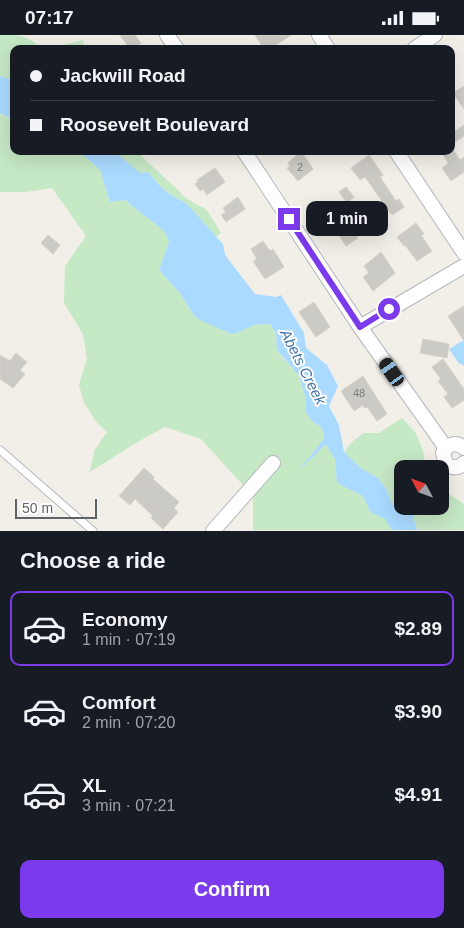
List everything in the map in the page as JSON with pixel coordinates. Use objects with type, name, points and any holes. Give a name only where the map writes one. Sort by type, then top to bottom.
[{"type":"street","points":[[420,45],[435,35]]},
{"type":"street","points":[[251,155],[360,327],[446,448]]},
{"type":"street","points":[[399,155],[464,253]]},
{"type":"street","points":[[360,327],[464,266]]},
{"type":"street","points":[[463,466],[450,467],[446,464],[443,453],[446,448],[455,444],[460,445],[464,449]]},
{"type":"street","points":[[212,531],[273,463]]},
{"type":"lane","points":[[0,450],[93,531]]},
{"type":"green space","points":[[0,35],[28,38],[37,44],[10,45],[10,79],[0,76]]},
{"type":"green space","points":[[83,40],[84,45],[64,45]]},
{"type":"green space","points":[[0,113],[10,118],[10,155],[83,155],[100,170],[110,202],[125,200],[165,232],[169,242],[159,270],[179,292],[195,317],[239,332],[254,325],[270,324],[276,333],[277,351],[299,376],[306,399],[306,412],[310,419],[322,428],[324,439],[303,465],[326,444],[335,459],[337,483],[363,496],[370,512],[385,519],[392,530],[253,530],[253,496],[201,439],[165,427],[90,472],[94,451],[107,432],[97,423],[84,403],[79,385],[87,359],[83,334],[64,303],[65,266],[86,236],[52,188],[26,192],[0,192]]},
{"type":"green space","points":[[119,155],[140,155],[185,197],[206,209],[221,233],[216,237],[187,204],[168,193],[148,172],[140,173]]},
{"type":"green space","points":[[402,418],[415,432],[423,450],[425,460],[394,460],[394,506],[387,490],[378,478],[362,469],[344,452],[353,441],[364,433],[379,433]]},
{"type":"green space","points":[[449,494],[464,504],[464,530],[417,530],[413,515],[449,515]]},
{"type":"water","points":[[0,76],[10,79],[10,118],[0,113]]},
{"type":"water","name":"Abets Creek","points":[[83,155],[119,155],[140,173],[148,172],[168,193],[187,204],[223,244],[225,255],[255,294],[276,297],[281,295],[304,333],[306,348],[327,365],[338,386],[329,406],[339,425],[344,452],[362,469],[378,478],[387,490],[394,506],[394,515],[413,515],[417,530],[392,530],[385,519],[370,512],[363,496],[337,483],[335,459],[326,444],[299,470],[324,439],[322,428],[310,419],[306,412],[306,399],[299,376],[277,350],[276,333],[270,324],[254,325],[231,334],[195,317],[179,292],[159,270],[169,242],[165,232],[125,200],[110,202],[100,170]]},
{"type":"water","points":[[464,340],[464,366],[458,362],[449,349]]},
{"type":"building","points":[[120,35],[135,35],[141,43],[139,45],[127,45]]},
{"type":"building","points":[[255,35],[291,35],[276,45],[261,45]]},
{"type":"building","points":[[464,86],[464,109],[455,96],[455,92]]},
{"type":"building","points":[[464,125],[464,136],[455,142],[455,131]]},
{"type":"building","points":[[455,152],[460,160],[464,157],[464,172],[451,181],[442,168],[448,163],[444,155],[455,155]]},
{"type":"building","points":[[297,155],[304,155],[313,169],[298,181],[287,168],[290,166],[288,163]]},
{"type":"building","points":[[369,155],[383,175],[380,177],[396,201],[399,199],[404,207],[392,215],[365,177],[360,180],[351,168]]},
{"type":"building","points":[[215,168],[225,182],[207,195],[203,189],[200,191],[195,184],[198,182],[197,180]]},
{"type":"building","points":[[346,187],[354,197],[347,203],[339,192]]},
{"type":"building","points":[[238,197],[245,209],[226,222],[221,215],[226,212],[223,208]]},
{"type":"building","points":[[346,212],[352,221],[349,224],[358,238],[346,246],[333,226],[340,221],[338,218]]},
{"type":"building","points":[[416,223],[424,234],[421,235],[432,251],[417,261],[397,237]]},
{"type":"building","points":[[48,235],[60,245],[53,254],[41,243]]},
{"type":"building","points":[[263,241],[270,251],[273,249],[284,267],[265,279],[253,261],[257,259],[251,249]]},
{"type":"building","points":[[381,252],[395,273],[373,291],[363,277],[369,273],[364,266]]},
{"type":"building","points":[[314,302],[330,327],[316,337],[299,312]]},
{"type":"building","points":[[464,306],[464,341],[448,316]]},
{"type":"building","points":[[423,339],[449,344],[447,358],[420,353]]},
{"type":"building","points":[[16,353],[27,362],[20,370],[25,374],[13,388],[0,379],[0,355],[10,361]]},
{"type":"building","points":[[443,359],[464,389],[464,400],[452,408],[444,397],[448,394],[438,381],[441,379],[432,367]]},
{"type":"building","points":[[363,376],[387,414],[377,421],[367,407],[364,408],[363,405],[354,411],[341,391]]},
{"type":"building","points":[[144,468],[154,477],[153,479],[179,502],[174,508],[178,512],[163,529],[151,518],[153,516],[135,499],[130,505],[119,496]]},
{"type":"route","points":[[289,219],[360,327],[389,309]]}]
